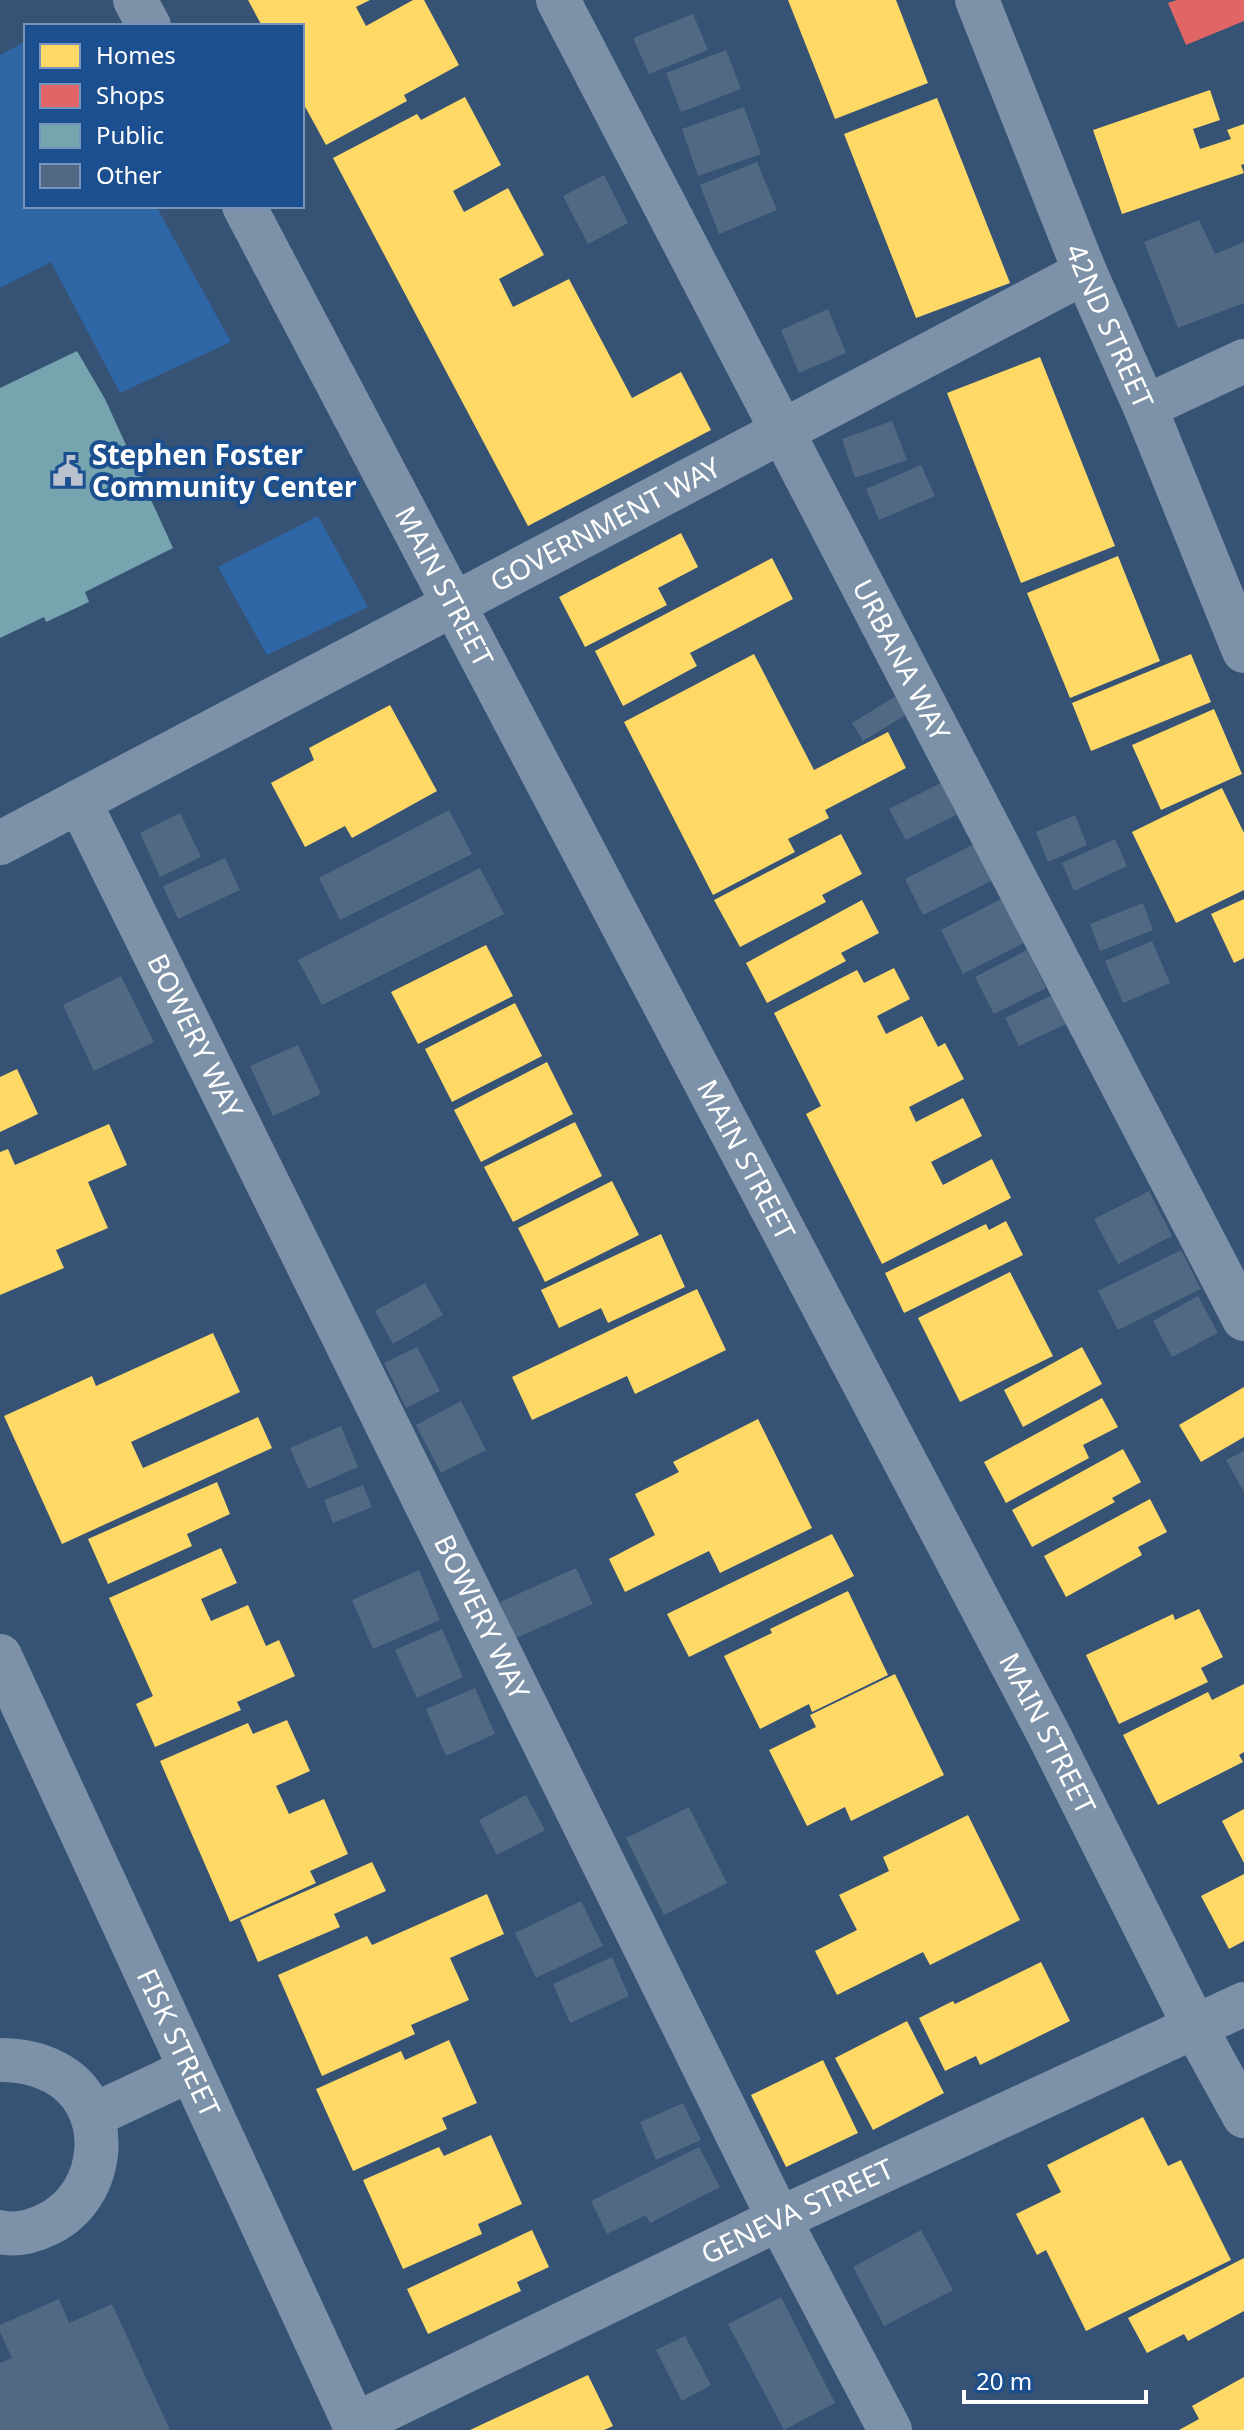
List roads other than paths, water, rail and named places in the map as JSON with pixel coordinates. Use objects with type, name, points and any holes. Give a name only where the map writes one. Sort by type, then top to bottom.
[{"type":"street","points":[[135,0],[148,24]]},
{"type":"street","name":"URBANA WAY","points":[[558,0],[1244,1319]]},
{"type":"street","name":"42ND STREET","points":[[977,0],[1085,272],[1145,407],[1244,651]]},
{"type":"street","name":"MAIN STREET","points":[[245,208],[1027,1693],[1195,2027],[1244,2116]]},
{"type":"street","name":"GOVERNMENT WAY","points":[[0,843],[1085,272]]},
{"type":"street","points":[[1145,407],[1244,361]]},
{"type":"street","name":"BOWERY WAY","points":[[80,803],[779,2219],[890,2430]]},
{"type":"street","name":"FISK STREET","points":[[0,1656],[355,2427]]},
{"type":"street","name":"GENEVA STREET","points":[[355,2427],[779,2219],[1244,2004]]},
{"type":"street","points":[[0,2060],[30,2062],[56,2072],[78,2091],[92,2116],[98,2144],[94,2171],[82,2197],[62,2218],[36,2230],[0,2232]]},
{"type":"street","points":[[92,2116],[190,2070]]},
{"type":"place","name":"Stephen Foster Community Center","points":[[68,471]]}]
